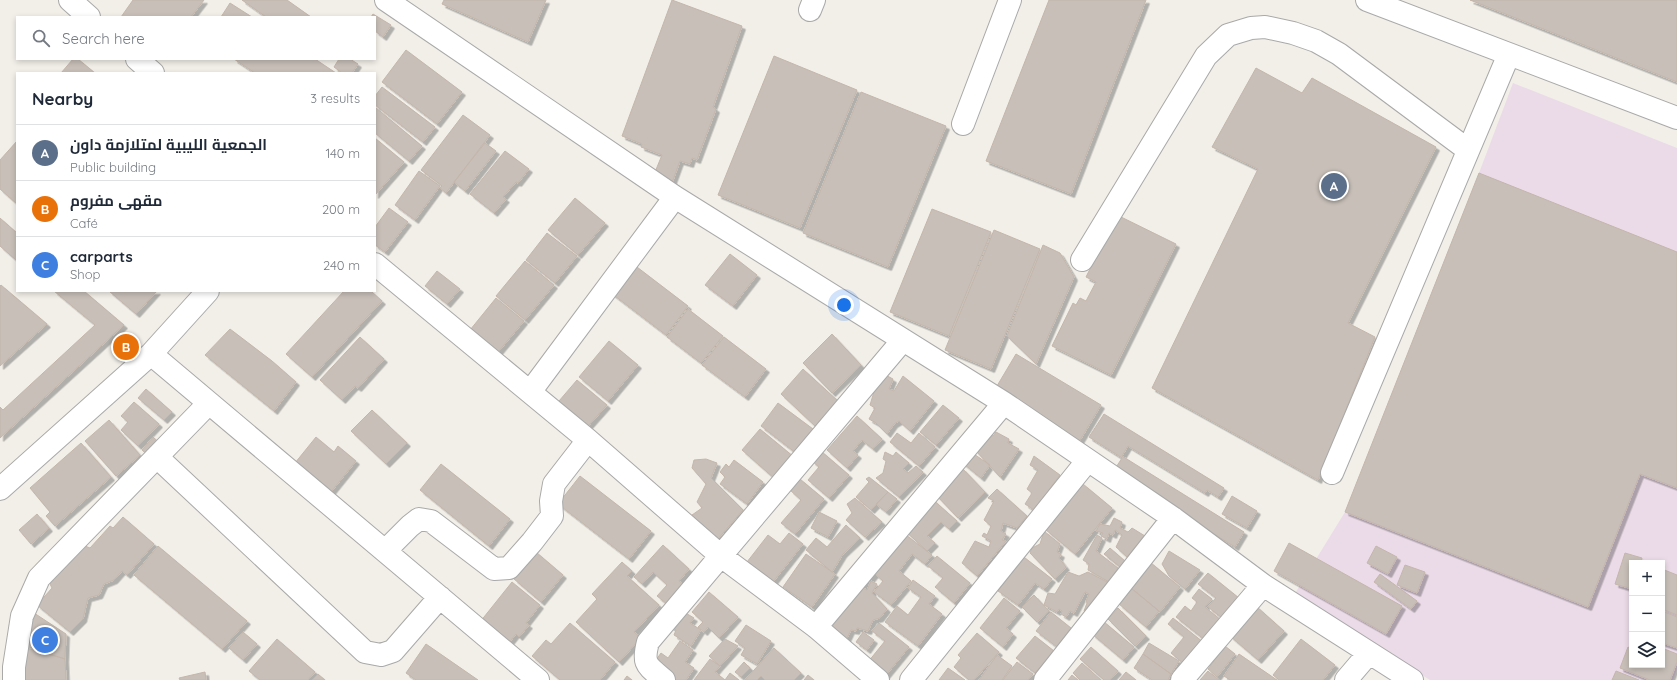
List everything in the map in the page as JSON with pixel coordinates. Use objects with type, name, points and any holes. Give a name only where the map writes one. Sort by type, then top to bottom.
[{"type":"street","points":[[70,0],[88,16]]},
{"type":"street","points":[[386,0],[675,197],[1004,403],[1173,518],[1263,585],[1412,680]]},
{"type":"street","points":[[963,124],[1010,0]]},
{"type":"street","points":[[1367,0],[1677,118]]},
{"type":"street","points":[[1082,260],[1206,56],[1228,36],[1251,28],[1265,26],[1293,33],[1316,41],[1340,54],[1468,150]]},
{"type":"street","points":[[1332,473],[1509,54]]},
{"type":"street","points":[[138,60],[152,72]]},
{"type":"street","points":[[530,392],[675,197]]},
{"type":"street","points":[[376,265],[588,440],[721,556],[816,627],[878,680]]},
{"type":"street","points":[[0,489],[151,354],[207,292]]},
{"type":"street","points":[[664,680],[647,665],[644,656],[648,642],[904,340]]},
{"type":"street","points":[[151,354],[538,680]]},
{"type":"street","points":[[816,627],[1004,403]]},
{"type":"street","points":[[14,680],[14,668],[22,616],[30,594],[39,578],[209,404]]},
{"type":"street","points":[[385,552],[410,526],[419,519],[431,521],[494,569],[509,568],[552,516],[551,501],[554,484],[588,440]]},
{"type":"street","points":[[157,457],[365,652],[381,655],[393,651],[440,597]]},
{"type":"street","points":[[911,680],[1088,460]]},
{"type":"street","points":[[1045,680],[1173,518]]},
{"type":"street","points":[[1182,680],[1263,585]]},
{"type":"street","points":[[1346,680],[1369,653]]},
{"type":"shaded area","points":[[1513,83],[1677,148],[1677,669],[1673,680],[1430,680],[1294,595],[1345,512]]},
{"type":"building","points":[[133,0],[204,0],[192,16],[122,16]]},
{"type":"building","points":[[242,0],[287,0],[310,16],[265,16]]},
{"type":"building","points":[[444,0],[546,0],[528,42],[442,4]]},
{"type":"building","points":[[672,0],[742,26],[713,107],[716,109],[697,160],[692,158],[690,164],[680,161],[672,183],[653,177],[662,155],[641,147],[642,144],[622,136]]},
{"type":"building","points":[[1049,0],[1146,0],[1071,194],[986,161]]},
{"type":"building","points":[[1470,0],[1677,0],[1677,82]]},
{"type":"building","points":[[230,3],[250,16],[222,16]]},
{"type":"building","points":[[373,14],[391,25],[383,37],[376,32],[376,16],[372,16]]},
{"type":"building","points":[[406,50],[462,92],[437,124],[382,82]]},
{"type":"building","points":[[774,56],[857,90],[800,228],[718,195]]},
{"type":"building","points":[[72,60],[79,60],[94,72],[62,72]]},
{"type":"building","points":[[236,60],[316,60],[334,72],[254,72]]},
{"type":"building","points":[[338,60],[352,60],[358,64],[353,72],[341,72],[334,67]]},
{"type":"building","points":[[1256,68],[1302,93],[1312,78],[1436,147],[1348,323],[1375,337],[1318,480],[1152,388],[1258,169],[1212,147]]},
{"type":"building","points":[[382,87],[435,127],[423,142],[376,106],[376,95]]},
{"type":"building","points":[[861,92],[946,126],[888,267],[803,233]]},
{"type":"building","points":[[376,108],[422,146],[409,161],[376,134]]},
{"type":"building","points":[[463,115],[490,135],[446,193],[440,188],[442,186],[421,170]]},
{"type":"building","points":[[376,139],[404,162],[376,194]]},
{"type":"building","points":[[16,142],[16,203],[0,189],[0,160]]},
{"type":"building","points":[[485,143],[496,151],[465,191],[454,182]]},
{"type":"building","points":[[505,151],[529,169],[518,183],[516,182],[503,197],[506,199],[494,213],[470,194]]},
{"type":"building","points":[[419,171],[440,186],[415,220],[395,205]]},
{"type":"building","points":[[1479,173],[1677,252],[1677,488],[1640,474],[1588,607],[1345,512]]},
{"type":"building","points":[[575,198],[605,223],[578,255],[548,230]]},
{"type":"building","points":[[389,208],[408,222],[385,252],[376,246],[376,226]]},
{"type":"building","points":[[932,209],[991,232],[949,336],[890,312]]},
{"type":"building","points":[[1117,215],[1176,244],[1111,375],[1052,346],[1073,303],[1076,305],[1080,298],[1086,301],[1096,282],[1086,277]]},
{"type":"building","points":[[0,218],[16,232],[16,260],[0,246]]},
{"type":"building","points":[[994,230],[1040,249],[991,369],[945,350]]},
{"type":"building","points":[[547,233],[577,256],[555,283],[526,260]]},
{"type":"building","points":[[1043,245],[1060,253],[1074,277],[1036,364],[1007,336]]},
{"type":"building","points":[[730,254],[757,275],[733,306],[705,285]]},
{"type":"building","points":[[525,261],[554,285],[525,320],[496,296]]},
{"type":"building","points":[[633,264],[688,306],[666,335],[611,293]]},
{"type":"building","points":[[437,271],[460,289],[447,304],[425,286]]},
{"type":"building","points":[[1,285],[47,324],[0,366],[0,286]]},
{"type":"building","points":[[55,292],[85,292],[124,325],[0,438],[0,407],[3,410],[95,325]]},
{"type":"building","points":[[110,292],[156,292],[136,314]]},
{"type":"building","points":[[343,292],[372,292],[382,301],[312,377],[286,354]]},
{"type":"building","points":[[496,298],[524,321],[494,357],[466,335]]},
{"type":"building","points":[[688,309],[723,336],[701,363],[667,337]]},
{"type":"building","points":[[230,329],[272,361],[296,382],[274,411],[205,355]]},
{"type":"building","points":[[832,334],[861,365],[832,393],[803,363]]},
{"type":"building","points":[[360,337],[384,359],[358,388],[355,386],[342,400],[320,380]]},
{"type":"building","points":[[724,337],[766,369],[745,397],[702,365]]},
{"type":"building","points":[[609,341],[638,365],[608,401],[579,377]]},
{"type":"building","points":[[1016,354],[1101,405],[1079,442],[994,391]]},
{"type":"building","points":[[803,369],[838,401],[815,426],[781,394]]},
{"type":"building","points":[[880,372],[893,379],[889,389],[894,391],[903,376],[934,401],[910,431],[899,421],[894,424],[887,434],[876,423],[869,419],[875,408],[870,405]]},
{"type":"building","points":[[577,380],[607,405],[582,433],[553,408]]},
{"type":"building","points":[[146,389],[172,412],[164,420],[138,398]]},
{"type":"building","points":[[134,402],[159,424],[138,446],[121,430],[128,422],[121,416]]},
{"type":"building","points":[[778,403],[813,429],[796,453],[761,426]]},
{"type":"building","points":[[943,405],[959,418],[936,445],[920,432]]},
{"type":"building","points":[[372,410],[407,443],[386,464],[351,431]]},
{"type":"building","points":[[1104,414],[1224,488],[1218,497],[1207,490],[1205,493],[1128,446],[1122,456],[1244,532],[1235,547],[1113,472],[1122,458],[1089,437]]},
{"type":"building","points":[[857,416],[882,439],[873,449],[862,440],[853,451],[858,455],[847,468],[827,450]]},
{"type":"building","points":[[109,420],[140,455],[116,476],[85,441]]},
{"type":"building","points":[[760,429],[794,457],[775,479],[742,450]]},
{"type":"building","points":[[996,432],[1009,439],[1008,443],[1019,449],[1000,477],[975,450],[987,433],[993,436]]},
{"type":"building","points":[[897,433],[911,443],[919,433],[935,447],[919,466],[890,442]]},
{"type":"building","points":[[153,437],[163,446],[152,459],[142,450]]},
{"type":"building","points":[[316,437],[334,452],[338,446],[356,461],[331,492],[295,463]]},
{"type":"building","points":[[81,443],[111,477],[55,526],[46,516],[50,512],[30,488]]},
{"type":"building","points":[[968,450],[990,465],[981,478],[959,460]]},
{"type":"building","points":[[821,451],[849,475],[829,498],[808,480],[819,467],[812,461]]},
{"type":"building","points":[[885,452],[893,456],[896,452],[909,463],[903,469],[908,473],[916,466],[923,472],[899,497],[876,478],[883,473],[886,461],[883,459]]},
{"type":"building","points":[[1034,456],[1060,475],[1034,510],[1025,504],[1032,493],[1027,489],[1038,470],[1030,465]]},
{"type":"building","points":[[706,459],[717,463],[711,478],[743,510],[717,540],[693,526],[692,515],[702,508],[697,502],[706,484],[692,468],[694,460]]},
{"type":"building","points":[[734,460],[763,482],[747,504],[720,484],[725,477],[720,472],[726,464],[729,467]]},
{"type":"building","points":[[441,464],[510,519],[489,546],[420,490]]},
{"type":"building","points":[[962,468],[985,492],[958,518],[935,494]]},
{"type":"building","points":[[580,476],[651,531],[629,559],[558,504]]},
{"type":"building","points":[[869,477],[888,492],[871,510],[856,497],[869,482],[866,479]]},
{"type":"building","points":[[800,479],[824,499],[795,534],[781,523],[801,500],[790,490]]},
{"type":"building","points":[[1083,484],[1112,508],[1075,554],[1046,530]]},
{"type":"building","points":[[997,489],[1027,516],[1017,528],[1003,523],[1001,531],[1006,534],[1002,540],[1006,541],[977,576],[962,563],[975,541],[989,547],[991,541],[982,536],[984,533],[987,535],[991,526],[984,520],[994,501],[988,498]]},
{"type":"building","points":[[888,492],[897,499],[886,512],[876,504]]},
{"type":"building","points":[[1232,496],[1257,511],[1247,528],[1222,514]]},
{"type":"building","points":[[930,497],[957,521],[949,529],[941,522],[927,536],[935,543],[927,551],[902,528]]},
{"type":"building","points":[[855,498],[882,522],[865,537],[846,520],[852,513],[847,504]]},
{"type":"building","points":[[819,512],[837,521],[828,537],[811,528]]},
{"type":"building","points":[[37,514],[49,528],[31,544],[19,530]]},
{"type":"building","points":[[123,517],[154,544],[127,575],[122,571],[114,580],[104,584],[99,595],[88,598],[83,619],[70,632],[37,605],[52,588],[50,584],[85,546],[90,548],[110,526],[113,528]]},
{"type":"building","points":[[1114,518],[1122,522],[1120,528],[1128,532],[1132,528],[1145,536],[1127,557],[1116,547],[1122,535],[1115,530],[1113,535],[1109,533],[1107,539],[1101,536],[1103,533],[1096,531],[1100,524],[1110,526]]},
{"type":"building","points":[[846,525],[860,538],[843,554],[832,572],[806,550],[816,538],[827,547]]},
{"type":"building","points":[[901,531],[932,555],[925,564],[912,554],[899,571],[911,581],[891,605],[874,592],[883,581],[875,574],[863,588],[858,584]]},
{"type":"building","points":[[1044,531],[1060,544],[1057,552],[1061,554],[1059,558],[1066,567],[1055,579],[1030,553],[1032,548],[1040,544]]},
{"type":"building","points":[[789,533],[803,544],[773,582],[747,562],[768,535],[780,544]]},
{"type":"building","points":[[1097,535],[1102,538],[1096,551],[1118,568],[1109,582],[1088,570],[1089,564],[1083,560]]},
{"type":"building","points":[[1289,543],[1402,606],[1386,634],[1274,571]]},
{"type":"building","points":[[663,545],[689,569],[679,581],[684,585],[667,604],[657,596],[667,585],[653,572],[642,584],[634,577]]},
{"type":"building","points":[[158,546],[247,621],[222,649],[134,575]]},
{"type":"building","points":[[1376,546],[1397,557],[1388,574],[1367,563]]},
{"type":"building","points":[[1110,548],[1125,561],[1120,567],[1104,554]]},
{"type":"building","points":[[1169,551],[1200,570],[1185,589],[1169,576],[1162,564]]},
{"type":"building","points":[[536,552],[563,575],[541,602],[514,579]]},
{"type":"building","points":[[1625,553],[1642,558],[1642,560],[1629,560],[1629,588],[1615,584]]},
{"type":"building","points":[[806,554],[835,574],[812,607],[783,587]]},
{"type":"building","points":[[1020,554],[1052,579],[1044,589],[1035,583],[1018,605],[998,591],[1003,584],[999,581]]},
{"type":"building","points":[[937,556],[970,583],[954,603],[935,587],[943,578],[928,566]]},
{"type":"building","points":[[622,562],[632,571],[627,576],[659,605],[634,632],[641,638],[619,662],[576,622],[597,599],[592,594]]},
{"type":"building","points":[[1150,562],[1180,587],[1160,612],[1130,587]]},
{"type":"building","points":[[1405,565],[1425,572],[1417,593],[1397,585]]},
{"type":"building","points":[[1665,570],[1677,575],[1677,615],[1665,610]]},
{"type":"building","points":[[1068,572],[1079,576],[1088,572],[1109,583],[1088,614],[1084,611],[1089,594],[1085,592],[1074,613],[1070,611],[1066,617],[1061,614],[1062,611],[1059,609],[1057,612],[1044,605],[1048,593],[1055,594]]},
{"type":"building","points":[[1208,573],[1239,598],[1222,618],[1208,607],[1216,598],[1198,584]]},
{"type":"building","points":[[1380,574],[1417,601],[1411,609],[1374,582]]},
{"type":"building","points":[[913,580],[935,596],[929,604],[942,614],[918,646],[885,622],[897,606],[908,615],[921,597],[908,588]]},
{"type":"building","points":[[871,581],[877,584],[872,593],[887,609],[880,618],[873,620],[868,631],[857,628],[856,631],[851,630],[844,645],[821,628],[861,587],[867,590]]},
{"type":"building","points":[[512,582],[540,605],[526,623],[529,625],[519,637],[516,634],[508,644],[480,622]]},
{"type":"building","points":[[1132,589],[1159,611],[1146,627],[1119,604]]},
{"type":"building","points":[[1199,589],[1212,599],[1205,607],[1221,620],[1205,640],[1176,617],[1185,606],[1191,611],[1197,602],[1192,598]]},
{"type":"building","points":[[709,592],[738,617],[719,638],[708,627],[704,632],[698,627],[703,622],[692,612]]},
{"type":"building","points":[[1034,595],[1049,611],[1037,622],[1022,607]]},
{"type":"building","points":[[1004,598],[1020,611],[1006,628],[1013,634],[1003,647],[980,628]]},
{"type":"building","points":[[1256,606],[1284,631],[1258,660],[1230,636]]},
{"type":"building","points":[[1118,608],[1146,636],[1135,646],[1108,619]]},
{"type":"building","points":[[679,609],[694,618],[690,623],[701,630],[691,646],[674,635],[676,630],[668,625]]},
{"type":"building","points":[[31,611],[66,634],[65,659],[23,645]]},
{"type":"building","points":[[1051,612],[1071,628],[1057,647],[1036,631]]},
{"type":"building","points":[[1665,612],[1677,617],[1677,648],[1665,644]]},
{"type":"building","points":[[1173,618],[1203,642],[1185,665],[1171,653],[1184,637],[1168,624]]},
{"type":"building","points":[[1103,621],[1134,647],[1123,660],[1092,634]]},
{"type":"building","points":[[570,623],[615,662],[600,680],[560,680],[532,656],[546,640],[551,644]]},
{"type":"building","points":[[879,623],[909,647],[882,680],[864,667],[885,641],[872,631]]},
{"type":"building","points":[[746,625],[771,641],[757,664],[741,655],[745,648],[735,641]]},
{"type":"building","points":[[243,632],[257,644],[243,660],[229,648]]},
{"type":"building","points":[[863,632],[874,640],[867,650],[856,642]]},
{"type":"building","points":[[977,633],[999,652],[974,680],[969,680],[954,667],[961,658],[958,655]]},
{"type":"building","points":[[1035,636],[1054,651],[1035,673],[1016,658]]},
{"type":"building","points":[[277,639],[315,672],[308,680],[260,680],[249,671]]},
{"type":"building","points":[[725,639],[738,646],[720,666],[709,656]]},
{"type":"building","points":[[1301,639],[1335,665],[1323,680],[1279,680],[1273,675]]},
{"type":"building","points":[[680,641],[693,650],[685,662],[694,668],[686,680],[676,680],[653,664],[661,653],[668,658]]},
{"type":"building","points":[[1149,643],[1179,661],[1171,674],[1143,654]]},
{"type":"building","points":[[426,644],[478,680],[416,680],[406,673]]},
{"type":"building","points":[[1225,646],[1235,654],[1217,677],[1208,669]]},
{"type":"building","points":[[23,647],[65,659],[66,680],[23,680]]},
{"type":"building","points":[[1091,647],[1118,671],[1110,680],[1104,680],[1080,659]]},
{"type":"building","points":[[1628,647],[1629,668],[1665,668],[1665,649],[1677,654],[1677,662],[1670,680],[1650,680],[1620,668]]},
{"type":"building","points":[[774,648],[801,673],[794,680],[765,680],[761,676],[757,680],[745,680]]},
{"type":"building","points":[[1143,654],[1171,674],[1168,680],[1152,680],[1134,668]]},
{"type":"building","points":[[1239,654],[1277,680],[1230,680],[1224,676]]},
{"type":"building","points":[[997,655],[1012,666],[1002,680],[979,680]]},
{"type":"building","points":[[710,659],[720,666],[715,672],[725,680],[694,680]]},
{"type":"building","points":[[744,662],[750,668],[741,677],[735,672]]},
{"type":"building","points":[[1017,662],[1033,674],[1028,680],[1003,680]]},
{"type":"building","points":[[1082,663],[1101,680],[1080,680],[1073,673]]},
{"type":"building","points":[[948,668],[965,680],[939,680]]},
{"type":"building","points":[[1208,671],[1219,680],[1200,680]]},
{"type":"building","points":[[1616,671],[1639,680],[1612,680]]},
{"type":"building","points":[[205,672],[206,680],[180,680],[179,678]]},
{"type":"building","points":[[1126,672],[1136,680],[1119,680]]},
{"type":"building","points":[[730,673],[739,680],[725,680]]},
{"type":"building","points":[[318,674],[325,680],[312,680]]},
{"type":"building","points":[[808,675],[814,680],[804,680]]},
{"type":"building","points":[[1072,675],[1078,680],[1068,680]]},
{"type":"building","points":[[627,676],[632,680],[624,680]]},
{"type":"place","name":"الجمعية الليبية لمتلازمة داون","points":[[1334,186]]},
{"type":"place","name":"مقهى مفروم","points":[[126,347]]},
{"type":"place","name":"carparts","points":[[45,640]]}]
